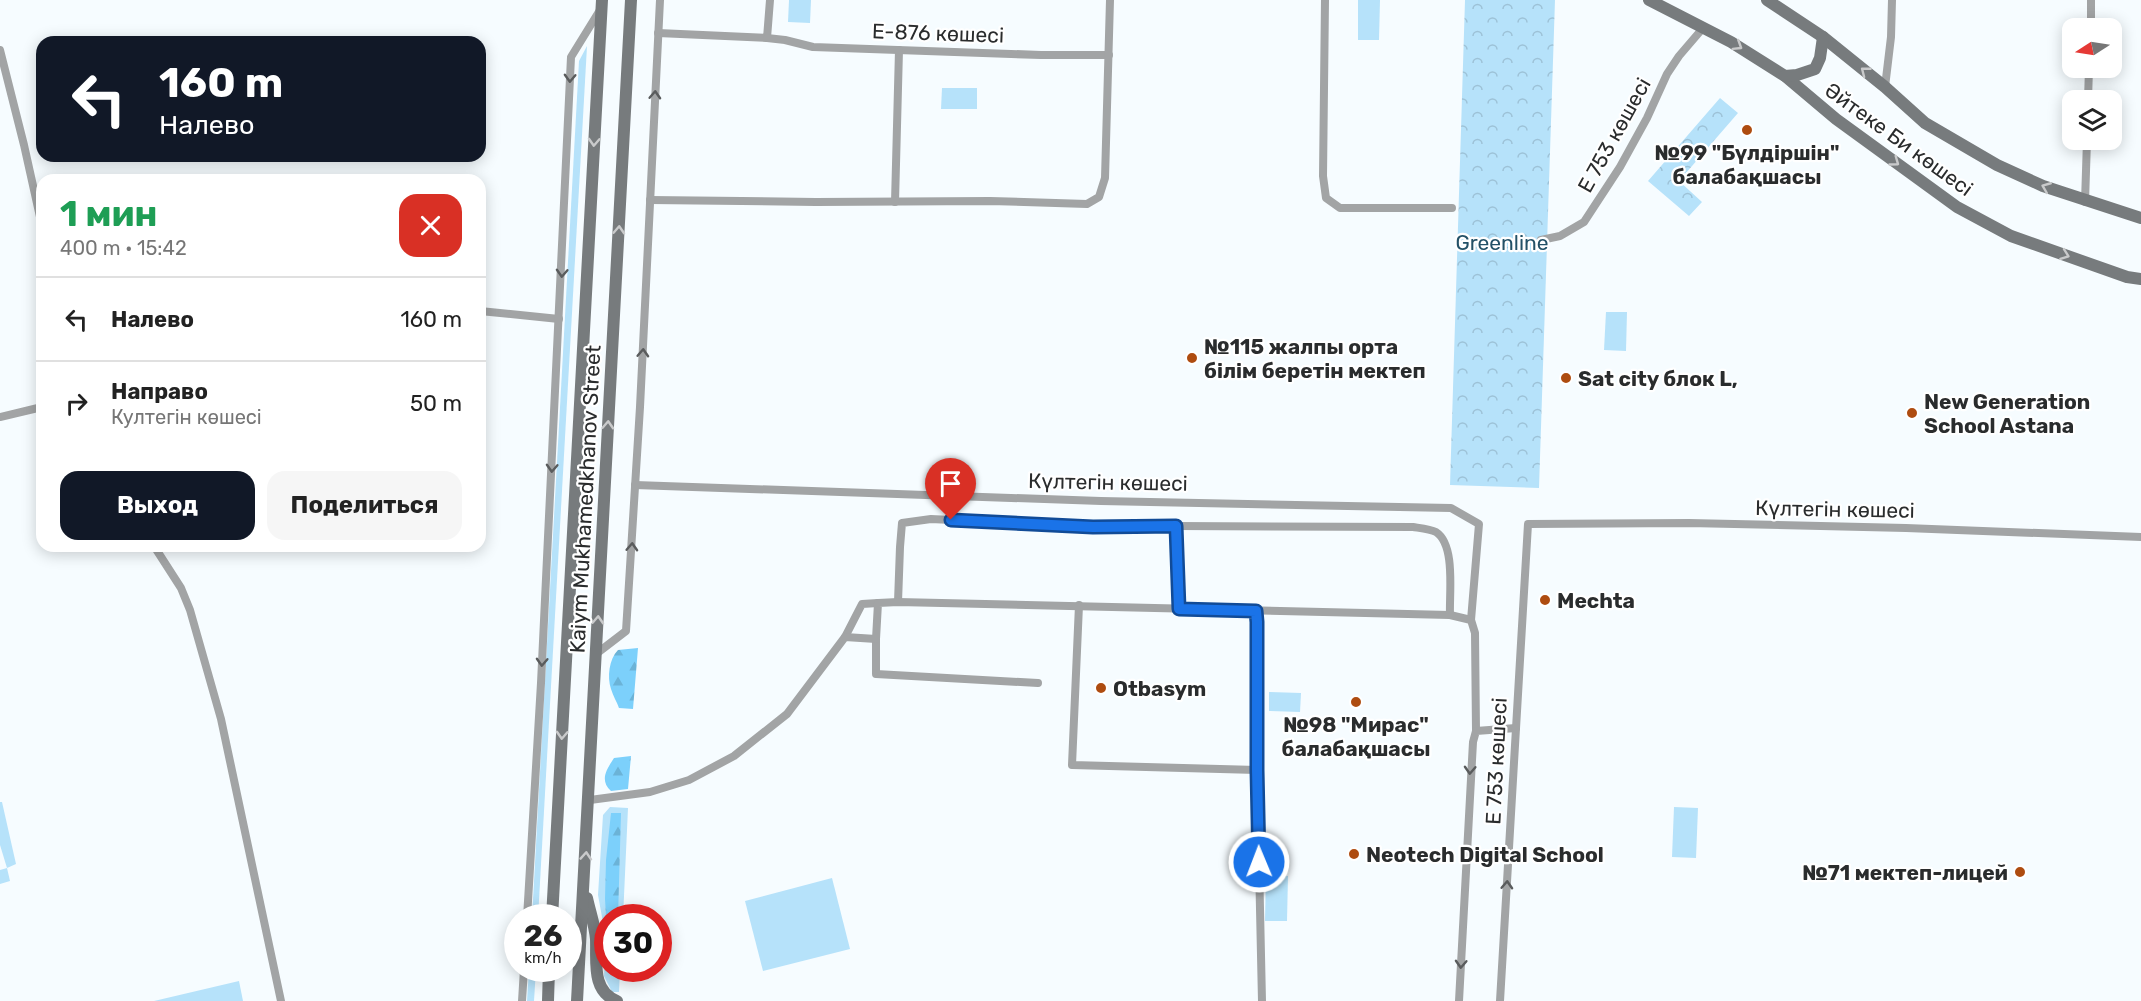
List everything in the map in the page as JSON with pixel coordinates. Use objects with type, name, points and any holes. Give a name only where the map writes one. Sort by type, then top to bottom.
[{"type":"main road","name":"Kaiym Mukhamedkhanov Street","points":[[577,1001],[590,800],[631,0]]},
{"type":"main road","name":"Әйтеке Би көшесі","points":[[1649,0],[1731,42],[1785,76],[1836,119],[1957,207],[2011,236],[2127,277],[2141,279]]},
{"type":"main road","name":"Әйтеке Би көшесі","points":[[1767,0],[1823,37],[1925,123],[1997,165],[2085,202],[2141,218]]},
{"type":"main road","name":"Kaiym Mukhamedkhanov Street","points":[[553,904],[602,4]]},
{"type":"main road","points":[[1785,76],[1815,69],[1820,58],[1823,37]]},
{"type":"main road","points":[[584,882],[596,938],[596,976],[602,990],[611,999],[617,1001]]},
{"type":"main road","points":[[548,1001],[549,982]]},
{"type":"street","points":[[596,654],[626,631],[660,0]]},
{"type":"street","points":[[767,38],[770,0]]},
{"type":"street","points":[[650,200],[990,201],[1087,204],[1099,197],[1105,178],[1110,0]]},
{"type":"street","points":[[1325,0],[1323,176],[1326,198],[1340,208],[1452,208]]},
{"type":"street","points":[[1885,87],[1891,37],[1892,0]]},
{"type":"street","points":[[2091,0],[2091,18]]},
{"type":"street","points":[[528,904],[541,683],[571,57],[602,4]]},
{"type":"street","name":"Е 753 көшесі","points":[[1541,240],[1560,236],[1584,222],[1620,167],[1647,118],[1667,74],[1703,28]]},
{"type":"street","name":"Е-876 көшесі","points":[[658,33],[767,38],[813,47],[1041,55],[1108,55]]},
{"type":"street","points":[[0,50],[36,199]]},
{"type":"street","points":[[895,202],[899,50]]},
{"type":"street","points":[[2085,202],[2087,150]]},
{"type":"street","points":[[486,312],[559,319]]},
{"type":"street","points":[[0,417],[36,408]]},
{"type":"street","name":"Күлтегін көшесі","points":[[635,485],[1101,501],[1451,508],[1479,524],[1471,620]]},
{"type":"street","points":[[898,602],[902,523],[931,519],[1093,527],[1413,527],[1436,532],[1445,544],[1450,558],[1450,615]]},
{"type":"street","name":"Күлтегін көшесі","points":[[1528,524],[1689,523],[2141,537]]},
{"type":"street","name":"Е 753 көшесі","points":[[1500,1001],[1528,524]]},
{"type":"street","points":[[1176,526],[1179,609]]},
{"type":"street","points":[[158,552],[181,588],[190,610],[221,719],[281,1001]]},
{"type":"street","points":[[590,800],[650,792],[689,780],[734,756],[787,714],[845,637],[862,604],[898,602],[1079,605],[1450,615],[1471,620],[1475,633],[1476,731],[1471,757],[1459,1001]]},
{"type":"street","points":[[878,603],[876,674],[1038,682]]},
{"type":"street","points":[[1079,605],[1072,765],[1257,770]]},
{"type":"street","points":[[1256,611],[1262,1001]]},
{"type":"street","points":[[845,637],[876,639]]},
{"type":"street","points":[[1476,731],[1516,728]]},
{"type":"street","points":[[522,1001],[523,982]]},
{"type":"green space","points":[[789,0],[811,0],[810,23],[788,22]]},
{"type":"green space","points":[[1358,0],[1380,0],[1379,40],[1358,40]]},
{"type":"green space","name":"Greenline","points":[[1465,0],[1555,0],[1539,488],[1450,485]]},
{"type":"green space","points":[[587,46],[539,904],[533,904],[579,61]]},
{"type":"green space","points":[[942,88],[977,88],[977,109],[941,109]]},
{"type":"green space","points":[[1720,98],[1738,113],[1679,181],[1702,202],[1689,216],[1648,181]]},
{"type":"green space","points":[[1606,312],[1627,312],[1626,351],[1604,350]]},
{"type":"green space","points":[[638,648],[633,709],[619,708],[610,684],[611,663],[618,650]]},
{"type":"green space","points":[[1269,692],[1301,693],[1300,712],[1269,711]]},
{"type":"green space","points":[[631,756],[628,789],[611,791],[605,783],[605,774],[609,766],[614,758]]},
{"type":"green space","points":[[0,802],[2,802],[16,864],[7,868],[0,845]]},
{"type":"green space","points":[[610,807],[628,808],[624,904],[600,904],[598,895],[603,815]]},
{"type":"green space","points":[[1674,807],[1698,808],[1696,858],[1672,857]]},
{"type":"green space","points":[[611,813],[621,813],[618,904],[605,904],[606,860]]},
{"type":"green space","points":[[7,868],[10,881],[0,884],[0,870]]},
{"type":"green space","points":[[1266,875],[1288,876],[1287,921],[1265,921]]},
{"type":"green space","points":[[832,878],[850,949],[763,971],[745,901]]},
{"type":"green space","points":[[239,981],[243,1001],[154,1001]]},
{"type":"green space","points":[[528,982],[535,982],[534,1001],[527,1001]]},
{"type":"green space","points":[[607,982],[619,982],[619,992],[612,992]]},
{"type":"place","name":"№99 \"Бүлдіршін\" балабақшасы","points":[[1747,130]]},
{"type":"place","name":"№115 жалпы орта білім беретін мектеп","points":[[1192,358]]},
{"type":"place","name":"Sat city блок L,","points":[[1566,378]]},
{"type":"place","name":"New Generation School Astana","points":[[1912,413]]},
{"type":"place","name":"Mechta","points":[[1545,600]]},
{"type":"place","name":"Otbasym","points":[[1101,688]]},
{"type":"place","name":"№98 \"Мирас\" балабақшасы","points":[[1356,702]]},
{"type":"place","name":"Neotech Digital School","points":[[1354,854]]},
{"type":"place","name":"№71 мектеп-лицей","points":[[2020,872]]},
{"type":"route","points":[[951,520],[1093,527],[1176,526],[1179,609],[1256,611],[1259,862]]}]
